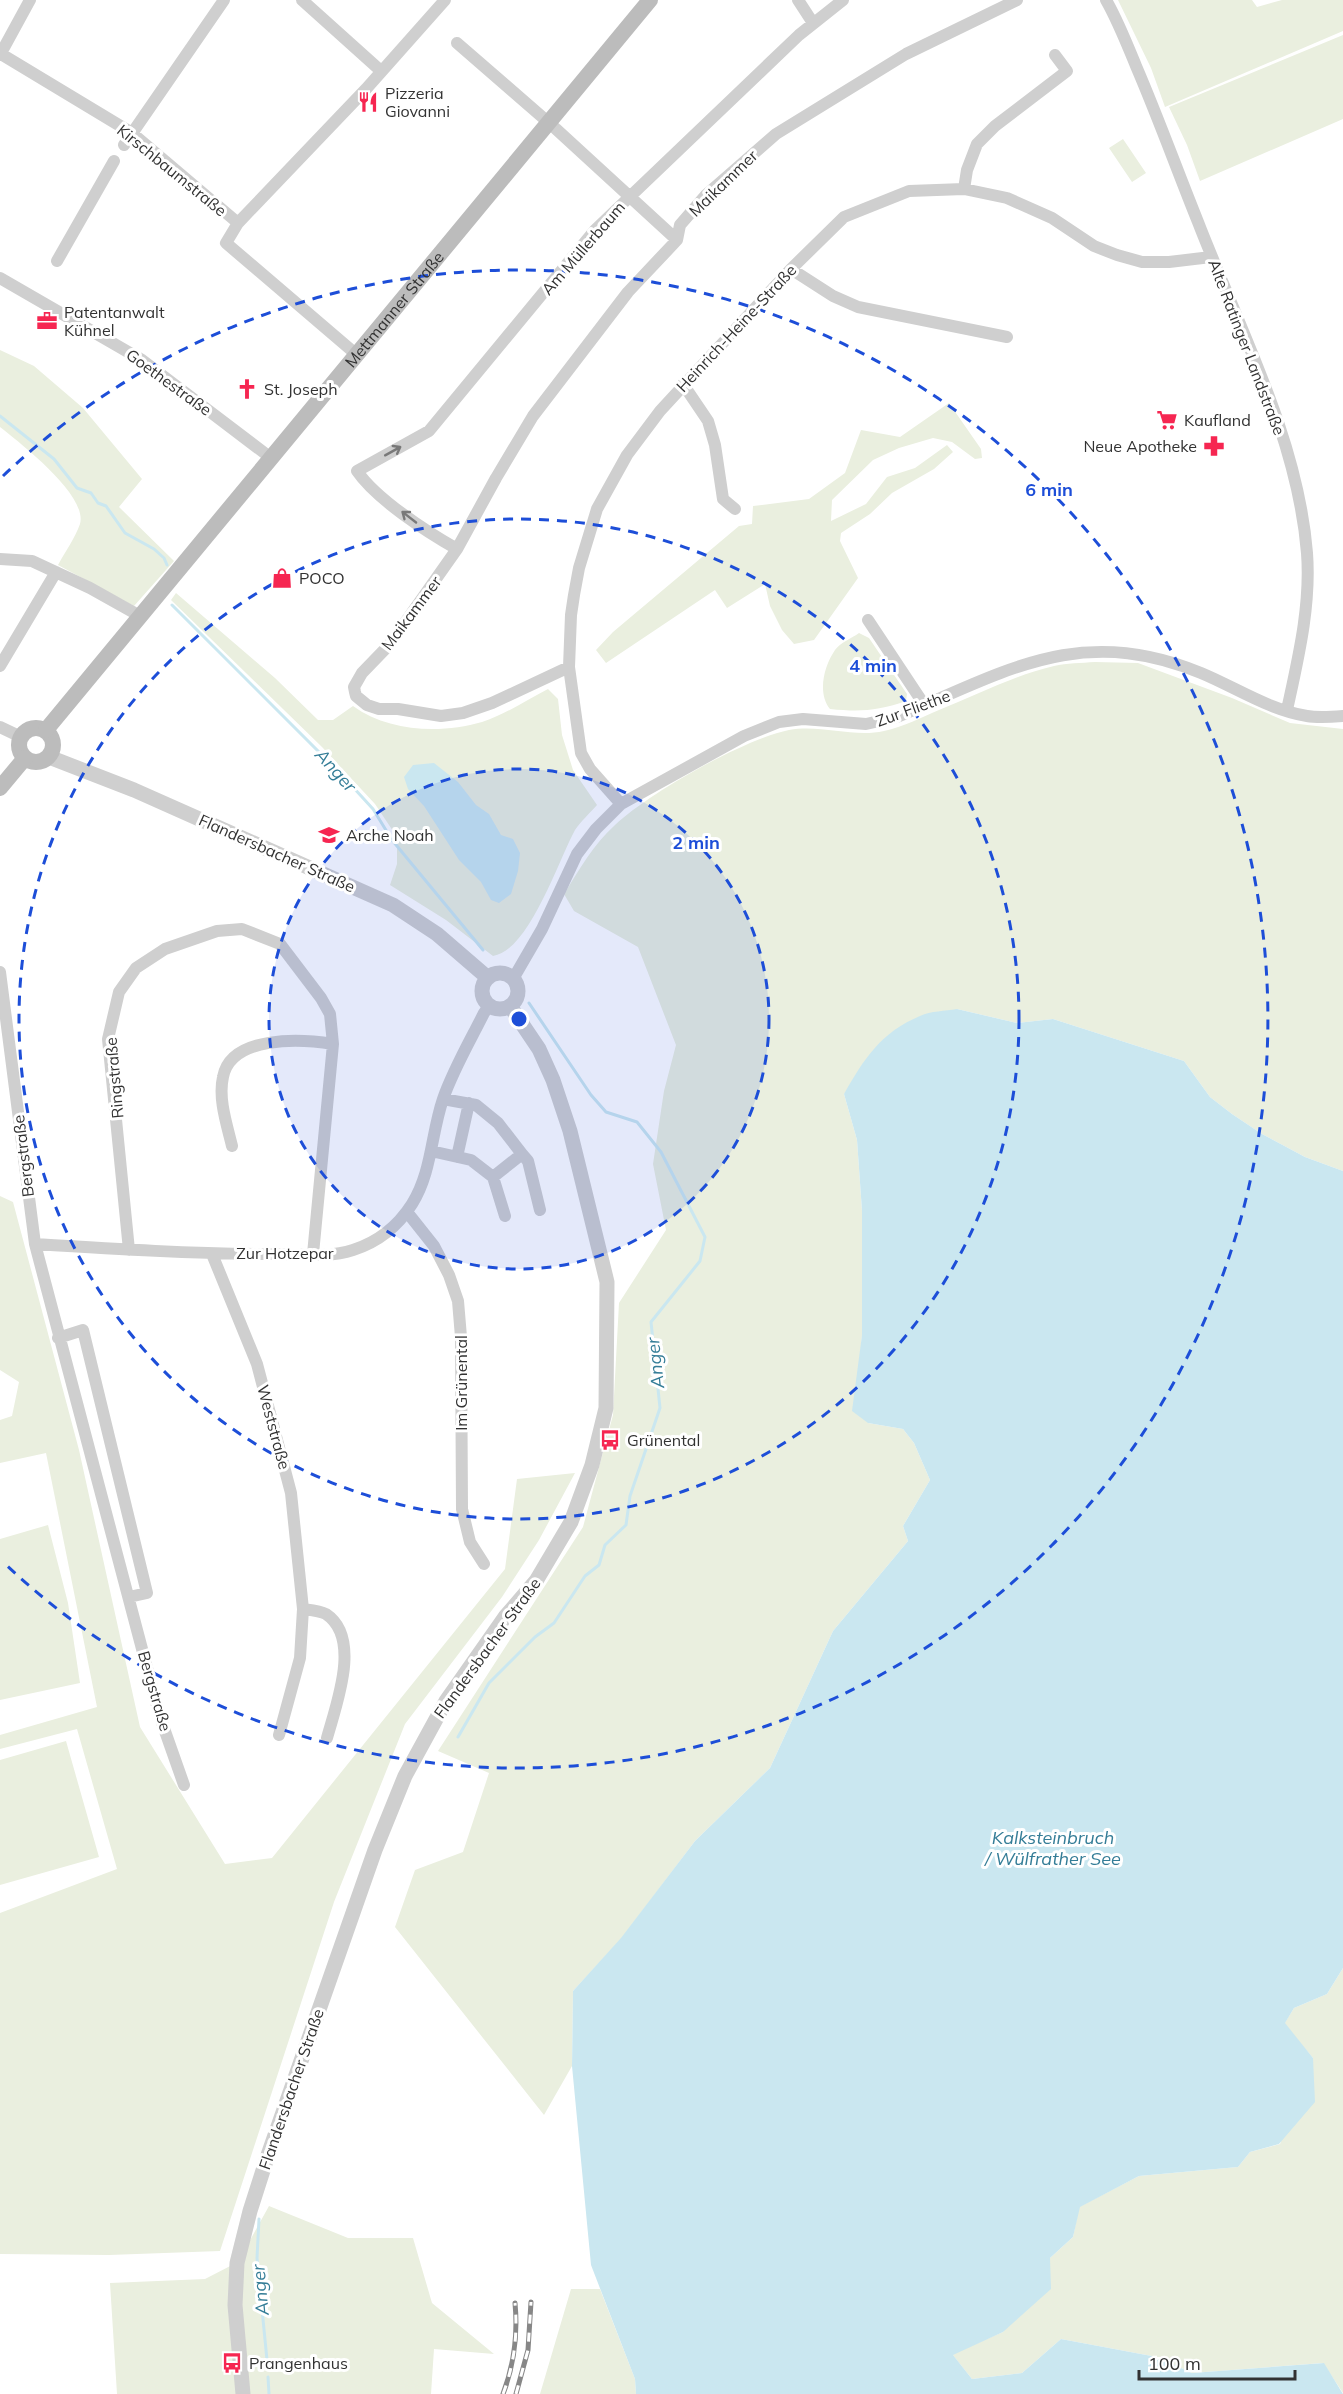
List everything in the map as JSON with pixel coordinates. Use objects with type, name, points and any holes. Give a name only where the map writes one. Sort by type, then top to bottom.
[{"type":"main road","name":"Mettmanner Straße","points":[[46,730],[650,0]]},
{"type":"main road","points":[[29,729],[46,730],[54,746],[49,757],[37,762],[25,758],[20,750],[21,737],[29,729]]},
{"type":"main road","points":[[0,788],[25,758]]},
{"type":"street","points":[[0,55],[30,0]]},
{"type":"street","points":[[124,145],[224,0]]},
{"type":"street","points":[[303,0],[381,71]]},
{"type":"street","points":[[238,223],[445,0]]},
{"type":"street","points":[[798,0],[813,22]]},
{"type":"street","name":"Am Müllerbaum","points":[[457,549],[435,536],[378,494],[357,471],[429,431],[595,230],[813,22],[843,0]]},
{"type":"street","name":"Maikammer","points":[[569,667],[492,703],[463,713],[441,716],[398,709],[378,709],[367,705],[356,696],[354,687],[362,673],[390,644],[457,549],[533,416],[628,292],[677,240],[680,225],[706,195],[776,134],[906,54],[1017,0]]},
{"type":"street","name":"Alte Ratinger Landstraße","points":[[1106,0],[1159,120],[1211,257],[1249,348],[1291,464],[1304,523],[1308,589],[1287,710]]},
{"type":"street","points":[[457,43],[630,195],[677,240]]},
{"type":"street","name":"Kirschbaumstraße","points":[[0,55],[132,133],[238,223],[226,243],[357,355]]},
{"type":"street","points":[[964,189],[967,170],[978,144],[995,126],[1067,71],[1055,55]]},
{"type":"street","points":[[57,261],[114,161]]},
{"type":"street","name":"Heinrich-Heine-Straße","points":[[621,804],[590,769],[581,753],[569,667],[574,595],[579,568],[597,509],[627,455],[683,384],[791,269],[844,217],[909,191],[964,189],[1016,202],[1052,218],[1094,246],[1142,262],[1211,257]]},
{"type":"street","points":[[791,269],[833,296],[858,307],[1007,337]]},
{"type":"street","name":"Goethestraße","points":[[0,278],[142,360],[271,458]]},
{"type":"street","points":[[683,384],[708,421],[715,444],[723,499],[735,509]]},
{"type":"street","points":[[0,559],[32,561],[90,588],[140,616]]},
{"type":"street","points":[[0,666],[56,572]]},
{"type":"street","points":[[868,620],[925,706]]},
{"type":"street","name":"Zur Fliethe","points":[[513,979],[542,929],[577,854],[596,829],[621,804],[763,727],[788,720],[866,724],[897,717],[1032,662],[1097,651],[1136,653],[1174,662],[1287,710],[1307,716],[1343,716]]},
{"type":"street","points":[[0,727],[21,737]]},
{"type":"street","name":"Flandersbacher Straße","points":[[49,757],[109,779],[393,905],[436,934],[488,978]]},
{"type":"street","name":"Ringstraße","points":[[129,1250],[108,1039],[119,992],[136,968],[165,949],[217,931],[242,929],[280,944],[321,998],[330,1014],[333,1044],[313,1254]]},
{"type":"street","name":"Bergstraße","points":[[0,972],[35,1244],[160,1717],[184,1785]]},
{"type":"street","points":[[498,973],[513,979],[518,992],[516,1000],[510,1006],[497,1009],[489,1006],[482,992],[488,978],[498,973]]},
{"type":"street","name":"Zur Hotzepar","points":[[35,1244],[212,1254],[329,1256],[362,1247],[386,1234],[407,1212],[421,1187],[443,1099],[489,1006]]},
{"type":"street","name":"Flandersbacher Straße","points":[[243,2394],[235,2305],[237,2263],[265,2164],[360,1890],[417,1750],[446,1701],[485,1644],[536,1581],[571,1522],[592,1465],[606,1408],[607,1282],[570,1131],[553,1080],[538,1049],[510,1006]]},
{"type":"street","points":[[232,1146],[223,1107],[223,1077],[230,1061],[249,1047],[277,1042],[312,1041],[333,1044]]},
{"type":"street","points":[[443,1099],[476,1105],[498,1123],[528,1161],[540,1210]]},
{"type":"street","points":[[457,1156],[469,1103]]},
{"type":"street","points":[[431,1151],[471,1160],[493,1177],[505,1216]]},
{"type":"street","points":[[493,1177],[522,1154]]},
{"type":"street","name":"Im Grünental","points":[[407,1212],[434,1246],[449,1275],[458,1301],[461,1337],[462,1509],[470,1542],[484,1564]]},
{"type":"street","name":"Weststraße","points":[[212,1254],[257,1364],[291,1493],[303,1609],[300,1658],[279,1735]]},
{"type":"street","points":[[58,1338],[82,1330],[147,1593],[129,1597]]},
{"type":"street","points":[[303,1609],[324,1613],[339,1627],[345,1645],[343,1675],[327,1738]]},
{"type":"green space","points":[[1118,0],[1252,0],[1257,7],[1282,0],[1343,0],[1343,31],[1165,107],[1151,68]]},
{"type":"green space","points":[[1343,35],[1343,119],[1200,181],[1187,145],[1169,107]]},
{"type":"green space","points":[[1123,139],[1146,173],[1132,182],[1109,148]]},
{"type":"green space","points":[[0,350],[34,366],[83,408],[142,479],[119,507],[174,561],[134,606],[58,565],[78,529],[80,512],[74,499],[51,471],[0,427]]},
{"type":"green space","points":[[949,403],[981,449],[982,458],[975,459],[952,442],[933,438],[899,448],[873,460],[832,500],[831,521],[866,504],[887,477],[915,468],[947,445],[953,452],[934,469],[892,493],[870,514],[841,533],[840,541],[858,578],[814,640],[794,644],[782,630],[770,606],[765,584],[727,608],[715,590],[606,663],[596,650],[613,632],[739,526],[752,524],[753,506],[809,499],[845,473],[861,430],[900,437]]},
{"type":"green space","points":[[176,593],[275,678],[318,720],[333,720],[353,706],[367,715],[399,726],[450,728],[490,719],[548,689],[558,699],[562,735],[573,770],[597,805],[575,830],[531,922],[519,938],[506,950],[493,956],[446,920],[390,885],[397,864],[397,837],[375,804],[322,747],[171,600]]},
{"type":"green space","points":[[859,633],[869,638],[907,694],[906,701],[868,710],[830,709],[826,703],[823,688],[825,671],[837,647]]},
{"type":"green space","points":[[1095,662],[1138,663],[1232,698],[1290,723],[1343,729],[1343,1171],[1305,1157],[1262,1134],[1232,1114],[1210,1097],[1184,1061],[1053,1019],[1017,1023],[957,1009],[844,1094],[857,1140],[862,1211],[862,1335],[859,1372],[868,1423],[903,1429],[914,1443],[930,1480],[903,1526],[908,1541],[833,1631],[770,1768],[695,1841],[621,1939],[573,1991],[572,2066],[544,2115],[395,1927],[415,1870],[463,1852],[489,1773],[438,1751],[583,1527],[613,1415],[619,1303],[666,1230],[653,1164],[664,1091],[676,1045],[638,947],[574,911],[564,894],[600,841],[630,812],[673,783],[748,744],[789,730],[813,729],[861,733],[884,731],[1039,670],[1059,665]]},
{"type":"green space","points":[[0,1196],[13,1202],[79,1450],[140,1727],[225,1864],[272,1858],[505,1569],[517,1479],[575,1473],[539,1540],[502,1597],[405,1724],[334,1902],[220,2251],[109,2255],[0,2254],[0,1913],[117,1869],[77,1729],[0,1749],[0,1735],[97,1707],[46,1453],[0,1463],[0,1420],[12,1416],[19,1382],[0,1370]]},
{"type":"green space","points":[[48,1525],[68,1603],[80,1683],[0,1700],[0,1539]]},
{"type":"green space","points":[[66,1741],[99,1857],[0,1885],[0,1760]]},
{"type":"green space","points":[[1343,1968],[1343,2393],[1323,2363],[1192,2373],[1157,2357],[1061,2339],[1022,2373],[972,2379],[952,2354],[1003,2332],[1050,2258],[1073,2237],[1079,2207],[1139,2176],[1238,2167],[1250,2152],[1280,2144],[1313,2058],[1284,2024],[1294,2008],[1327,1994]]},
{"type":"green space","points":[[269,2206],[348,2238],[413,2238],[432,2303],[494,2354],[434,2349],[431,2394],[117,2394],[110,2283],[205,2279],[238,2262]]},
{"type":"green space","points":[[571,2289],[600,2289],[635,2379],[636,2394],[540,2394]]},
{"type":"water","points":[[434,763],[458,782],[476,805],[489,814],[501,835],[513,839],[520,853],[518,871],[511,894],[499,903],[491,900],[481,882],[459,860],[424,806],[408,789],[404,777],[413,765]]},
{"type":"water","name":"Kalksteinbruch / Wülfrather See","points":[[957,1009],[1017,1023],[1053,1019],[1184,1061],[1210,1097],[1232,1114],[1262,1134],[1305,1157],[1343,1171],[1343,1968],[1327,1994],[1294,2008],[1285,2023],[1313,2058],[1315,2102],[1279,2144],[1250,2152],[1238,2167],[1139,2176],[1080,2207],[1073,2237],[1050,2258],[1051,2289],[1003,2332],[953,2355],[972,2379],[1022,2373],[1061,2339],[1157,2357],[1192,2373],[1324,2363],[1343,2394],[636,2394],[635,2379],[591,2265],[572,2066],[573,1991],[621,1938],[695,1841],[770,1768],[833,1631],[908,1541],[903,1526],[930,1480],[914,1443],[903,1429],[868,1423],[852,1411],[862,1335],[862,1211],[857,1140],[844,1094],[867,1058],[894,1030],[924,1014]]},
{"type":"waterway","name":"Anger","points":[[0,416],[54,459],[77,488],[91,493],[98,503],[106,506],[125,533],[154,549],[164,558],[167,565]]},
{"type":"waterway","name":"Anger","points":[[172,605],[373,809],[392,840],[483,950]]},
{"type":"waterway","name":"Anger","points":[[458,1737],[489,1683],[535,1637],[554,1623],[585,1576],[599,1565],[605,1545],[626,1525],[630,1496],[660,1408],[651,1322],[700,1261],[705,1237],[661,1152],[637,1122],[606,1112],[591,1095],[529,1003]]},
{"type":"waterway","name":"Anger","points":[[259,2219],[257,2258],[267,2360]]},
{"type":"waterway","name":"Anger","points":[[268,2377],[269,2394]]},
{"type":"railway","points":[[516,2394],[528,2350],[531,2302]]},
{"type":"railway","points":[[503,2394],[514,2350],[515,2303]]},
{"type":"place","name":"Pizzeria Giovanni","points":[[368,102]]},
{"type":"place","name":"Patentanwalt Kühnel","points":[[47,321]]},
{"type":"place","name":"St. Joseph","points":[[247,389]]},
{"type":"place","name":"Kaufland","points":[[1167,420]]},
{"type":"place","name":"Neue Apotheke","points":[[1214,446]]},
{"type":"place","name":"POCO","points":[[282,578]]},
{"type":"place","name":"Arche Noah","points":[[329,835]]},
{"type":"place","name":"Grünental","points":[[610,1440]]},
{"type":"place","name":"Prangenhaus","points":[[232,2363]]}]
